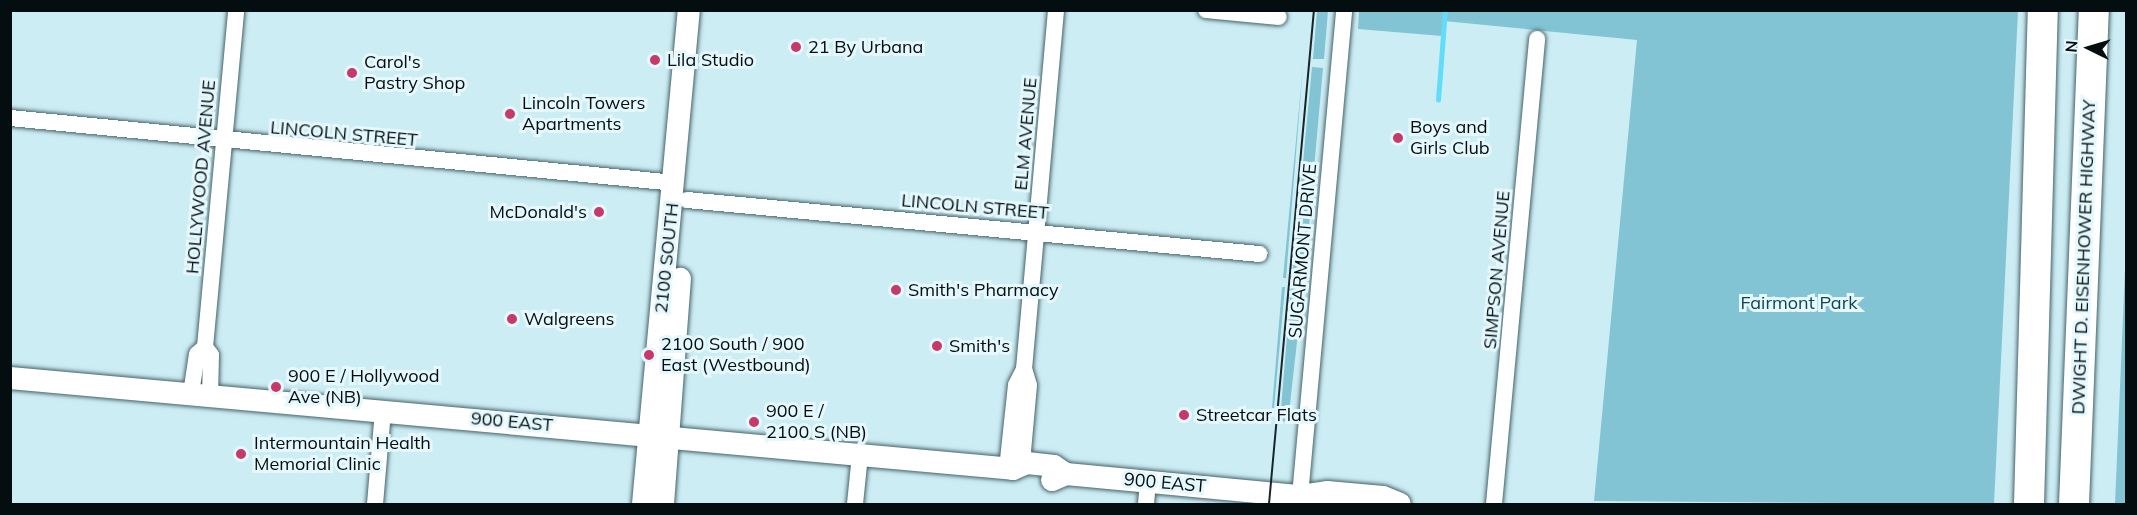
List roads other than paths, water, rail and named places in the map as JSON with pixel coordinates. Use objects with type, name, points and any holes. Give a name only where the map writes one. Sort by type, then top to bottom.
[{"type":"highway","points":[[2029,504],[2043,10]]},
{"type":"highway","name":"DWIGHT D. EISENHOWER HIGHWAY","points":[[2074,504],[2095,10]]},
{"type":"street","name":"HOLLYWOOD AVENUE","points":[[201,395],[198,354],[205,347],[236,10]]},
{"type":"street","name":"ELM AVENUE","points":[[1010,469],[1016,385],[1024,369],[1056,10]]},
{"type":"street","points":[[1206,10],[1279,17]]},
{"type":"street","name":"SUGARMONT DRIVE","points":[[1300,496],[1344,10]]},
{"type":"street","name":"2100 SOUTH","points":[[680,182],[700,11]]},
{"type":"street","name":"2100 SOUTH","points":[[643,504],[658,435],[680,182],[700,11]]},
{"type":"street","name":"SIMPSON AVENUE","points":[[1494,504],[1537,39]]},
{"type":"street","name":"LINCOLN STREET","points":[[10,118],[680,182],[1036,233],[1258,254]]},
{"type":"street","name":"900 EAST","points":[[10,378],[658,435],[1010,469],[1027,463],[1054,466],[1066,474],[1300,496],[1338,493],[1383,497],[1400,504]]},
{"type":"street","points":[[375,504],[383,411]]},
{"type":"street","name":"2100 SOUTH","points":[[658,435],[663,504]]},
{"type":"street","points":[[855,504],[860,455]]},
{"type":"street","points":[[1146,504],[1148,482]]},
{"type":"street","name":"900 EAST","points":[[1300,496],[1323,504]]},
{"type":"waterway","points":[[1438,100],[1445,10]]},
{"type":"tram line","points":[[1269,504],[1314,10]]},
{"type":"place","name":"21 By Urbana","points":[[796,47]]},
{"type":"place","name":"Lila Studio","points":[[655,60]]},
{"type":"place","name":"Carol's Pastry Shop","points":[[352,73]]},
{"type":"place","name":"Lincoln Towers Apartments","points":[[510,114]]},
{"type":"place","name":"Boys and Girls Club","points":[[1398,138]]},
{"type":"place","name":"McDonald's","points":[[599,212]]},
{"type":"place","name":"Smith's Pharmacy","points":[[896,290]]},
{"type":"place","name":"Walgreens","points":[[512,319]]},
{"type":"place","name":"Smith's","points":[[937,346]]},
{"type":"place","name":"2100 South / 900 East (Westbound)","points":[[649,355]]},
{"type":"place","name":"900 E / Hollywood Ave (NB)","points":[[276,387]]},
{"type":"place","name":"Streetcar Flats","points":[[1184,415]]},
{"type":"place","name":"900 E / 2100 S (NB)","points":[[754,422]]},
{"type":"place","name":"Intermountain Health Memorial Clinic","points":[[241,454]]},
{"type":"park label","name":"Fairmont Park","points":[[1799,303]]}]
